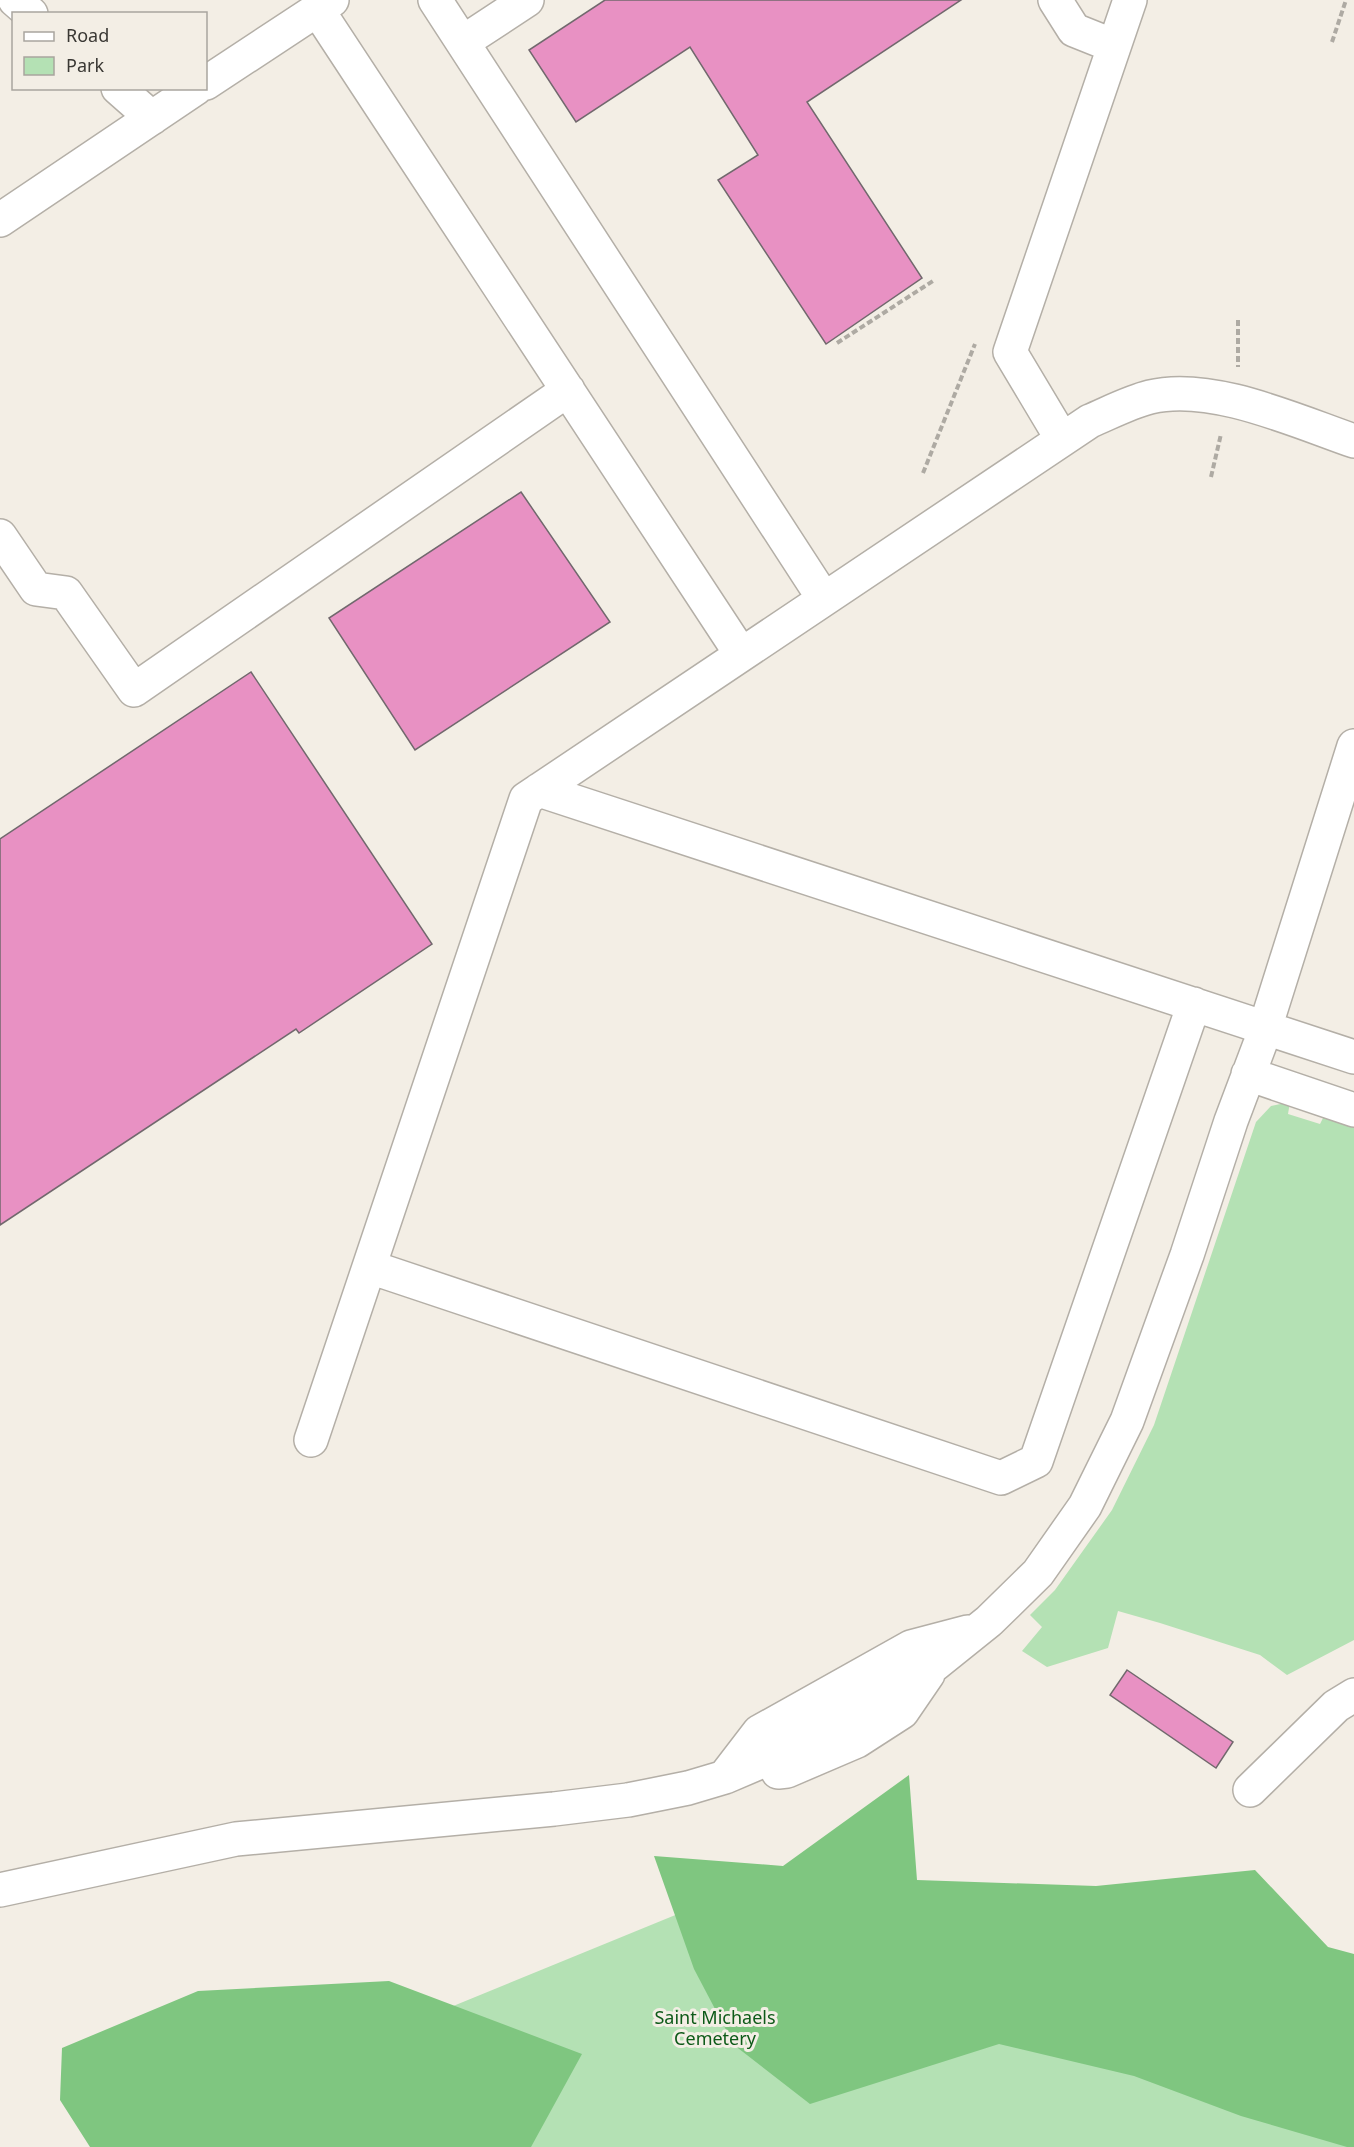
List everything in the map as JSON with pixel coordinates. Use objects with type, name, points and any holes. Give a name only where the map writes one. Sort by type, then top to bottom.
[{"type":"lane","points":[[15,0],[29,12]]},
{"type":"lane","points":[[435,0],[824,599]]},
{"type":"lane","points":[[463,42],[527,0]]},
{"type":"lane","points":[[1054,0],[1074,30],[1114,46]]},
{"type":"lane","points":[[1062,439],[1010,352],[1130,0]]},
{"type":"lane","points":[[207,81],[325,5],[568,390],[741,654]]},
{"type":"lane","points":[[120,90],[152,118]]},
{"type":"lane","points":[[0,220],[193,90]]},
{"type":"lane","points":[[0,536],[36,589],[66,593],[134,690],[568,390]]},
{"type":"lane","points":[[311,1440],[526,799],[1090,421],[1150,397],[1188,393],[1232,399],[1354,441]]},
{"type":"lane","points":[[0,1890],[236,1839],[627,1800],[664,1794],[725,1777],[787,1772],[856,1741],[902,1712],[933,1666],[979,1629],[1038,1573],[1085,1506],[1127,1421],[1265,1027],[1354,746]]},
{"type":"lane","points":[[538,790],[1354,1057]]},
{"type":"lane","points":[[370,1267],[1001,1478],[1036,1461],[1194,1004]]},
{"type":"lane","points":[[1248,1074],[1354,1110]]},
{"type":"lane","points":[[725,1777],[759,1732],[911,1647],[979,1629]]},
{"type":"lane","points":[[1250,1790],[1336,1706],[1354,1695]]},
{"type":"path","points":[[1332,42],[1346,0]]},
{"type":"path","points":[[837,343],[933,281]]},
{"type":"path","points":[[1238,320],[1238,370]]},
{"type":"path","points":[[923,473],[975,344]]},
{"type":"path","points":[[1211,477],[1223,424]]},
{"type":"green space","points":[[1290,1102],[1288,1114],[1320,1124],[1327,1110],[1354,1120],[1354,1640],[1287,1675],[1260,1655],[1118,1611],[1108,1648],[1047,1667],[1022,1651],[1042,1627],[1030,1615],[1055,1590],[1112,1510],[1154,1425],[1256,1122],[1271,1106]]},
{"type":"green space","points":[[909,1775],[917,1880],[1096,1886],[1255,1870],[1328,1947],[1354,1954],[1354,2147],[1347,2147],[1241,2116],[1134,2076],[999,2044],[810,2104],[734,2045],[694,1969],[654,1856],[783,1866]]},
{"type":"green space","name":"Saint Michaels Cemetery","points":[[734,1891],[1354,1984],[1354,2147],[109,2147]]},
{"type":"green space","points":[[389,1981],[582,2054],[531,2147],[90,2147],[60,2100],[62,2048],[198,1991]]},
{"type":"building","points":[[605,0],[961,0],[807,102],[922,278],[826,344],[718,180],[758,155],[690,47],[576,122],[529,50]]},
{"type":"building","points":[[521,492],[610,622],[415,750],[329,618]]},
{"type":"building","points":[[251,672],[432,944],[299,1033],[296,1029],[0,1225],[0,839]]},
{"type":"building","points":[[1127,1670],[1233,1742],[1216,1768],[1110,1695]]}]
